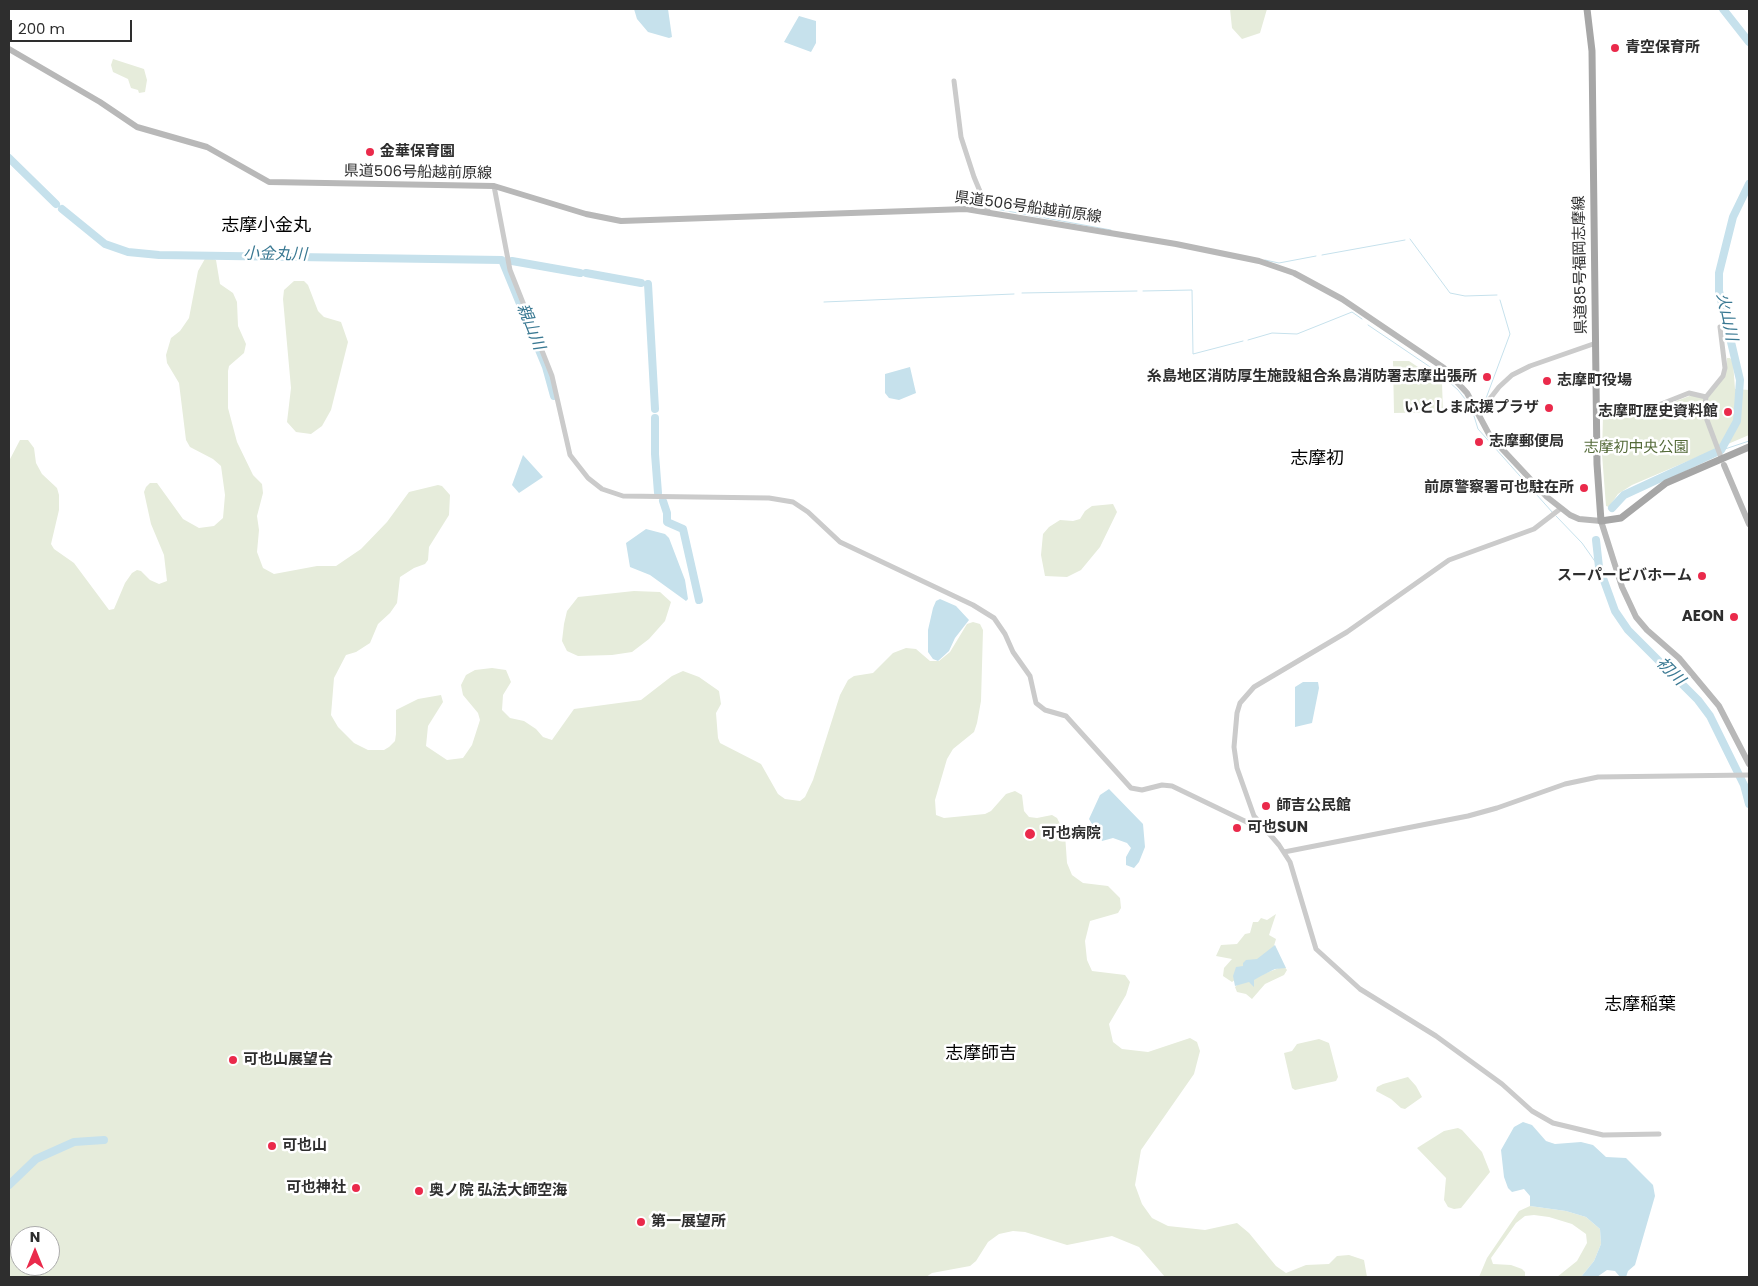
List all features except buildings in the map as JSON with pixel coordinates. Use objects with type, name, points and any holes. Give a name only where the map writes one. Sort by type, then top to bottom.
[{"type":"main road","name":"県道85号福岡志摩線","points":[[1587,9],[1592,51],[1597,412],[1601,521]]},
{"type":"main road","name":"県道506号船越前原線","points":[[9,49],[100,102],[137,127],[207,147],[269,182],[494,186],[586,214],[621,221],[943,209],[989,212],[1176,244],[1259,261],[1294,273],[1342,300],[1444,368],[1467,393],[1490,436],[1560,509],[1579,519],[1601,521]]},
{"type":"main road","points":[[1749,447],[1723,462],[1666,483],[1621,518],[1601,521],[1622,587],[1636,617],[1647,630],[1679,658],[1719,706],[1749,764]]},
{"type":"main road","points":[[1723,462],[1749,524]]},
{"type":"street","points":[[954,81],[961,137],[974,177],[989,212]]},
{"type":"street","points":[[494,186],[510,270],[552,376],[570,455],[588,478],[602,489],[623,496],[769,498],[793,502],[808,512],[840,542],[973,605],[994,618],[1005,634],[1013,652],[1030,676],[1036,703],[1045,710],[1066,716],[1131,788],[1142,790],[1162,785],[1172,786],[1255,826],[1262,825]]},
{"type":"street","points":[[1720,327],[1726,368],[1723,376],[1706,397],[1706,421],[1723,462]]},
{"type":"street","points":[[1478,414],[1499,387],[1520,370],[1596,342]]},
{"type":"street","points":[[1597,412],[1646,410],[1689,393],[1706,397]]},
{"type":"street","points":[[1560,509],[1543,523],[1524,533],[1449,560],[1366,620],[1268,678],[1247,694],[1237,713],[1234,737],[1235,759],[1250,806],[1262,825],[1284,852],[1293,869],[1310,936],[1316,949],[1360,988],[1436,1036],[1502,1084],[1532,1111],[1553,1123],[1603,1135],[1659,1134]]},
{"type":"street","points":[[1284,852],[1468,816],[1565,784],[1598,776],[1649,774],[1749,775]]},
{"type":"green space","points":[[1230,9],[1267,9],[1260,33],[1242,39],[1232,28]]},
{"type":"green space","points":[[113,59],[144,69],[147,80],[145,92],[139,93],[138,90],[131,88],[128,79],[113,72],[111,65]]},
{"type":"green space","points":[[206,257],[216,260],[220,284],[233,293],[237,302],[238,326],[246,344],[244,353],[229,366],[228,408],[237,442],[253,475],[262,484],[263,493],[257,516],[259,530],[257,552],[263,568],[274,574],[317,566],[336,566],[361,549],[387,522],[409,492],[438,485],[442,486],[450,495],[449,515],[429,547],[428,560],[425,564],[414,568],[400,577],[397,603],[390,613],[378,624],[370,643],[356,652],[346,655],[334,678],[331,715],[338,727],[354,743],[368,750],[384,750],[395,741],[396,710],[418,699],[441,695],[443,702],[428,726],[426,746],[447,760],[463,758],[472,745],[480,720],[478,713],[463,695],[461,685],[466,675],[475,670],[492,668],[506,670],[511,682],[503,695],[502,710],[510,718],[524,721],[536,729],[543,737],[552,740],[574,709],[641,700],[672,676],[683,671],[699,677],[719,691],[721,704],[716,713],[720,743],[761,764],[778,794],[785,799],[800,801],[805,797],[813,780],[840,695],[848,680],[854,676],[873,673],[893,653],[906,648],[916,649],[930,661],[939,661],[950,652],[967,624],[973,622],[980,624],[983,630],[981,701],[977,723],[974,732],[953,749],[947,759],[935,800],[936,815],[944,818],[985,814],[991,811],[1006,794],[1015,791],[1022,795],[1024,811],[1029,817],[1037,818],[1052,815],[1057,818],[1065,834],[1067,863],[1072,875],[1083,883],[1108,886],[1120,898],[1121,908],[1118,913],[1090,921],[1085,941],[1087,960],[1092,971],[1125,975],[1130,982],[1126,995],[1109,1024],[1113,1042],[1122,1049],[1148,1052],[1190,1038],[1197,1042],[1200,1051],[1194,1074],[1141,1150],[1135,1185],[1142,1204],[1152,1218],[1168,1226],[1205,1230],[1237,1223],[1249,1233],[1276,1266],[1286,1273],[1306,1265],[1329,1264],[1337,1256],[1349,1255],[1364,1260],[1367,1277],[1165,1277],[1139,1247],[1112,1236],[1067,1245],[1025,1232],[1013,1231],[999,1234],[988,1242],[976,1261],[970,1266],[932,1273],[926,1277],[9,1277],[9,461],[20,440],[28,440],[34,448],[36,463],[42,474],[57,488],[59,495],[59,510],[51,544],[54,549],[74,563],[109,610],[114,609],[125,583],[132,573],[137,570],[159,584],[167,581],[164,555],[151,524],[144,492],[146,487],[150,483],[157,483],[183,519],[199,528],[214,526],[223,518],[225,495],[221,466],[213,459],[190,447],[186,440],[179,383],[167,363],[166,355],[171,338],[180,331],[189,318],[198,271]]},
{"type":"green space","points":[[294,281],[304,281],[308,285],[318,311],[324,317],[341,322],[348,342],[331,410],[322,426],[311,434],[296,432],[287,422],[291,388],[283,299],[284,290]]},
{"type":"green space","name":"志摩初中央公園","points":[[1727,358],[1730,358],[1733,362],[1735,389],[1749,390],[1749,435],[1632,485],[1618,494],[1609,507],[1606,506],[1602,454],[1603,416],[1639,415],[1692,395],[1707,399],[1727,370]]},
{"type":"green space","points":[[1393,361],[1409,361],[1442,383],[1443,412],[1394,413]]},
{"type":"green space","points":[[1113,504],[1117,512],[1100,547],[1081,570],[1067,577],[1045,576],[1041,555],[1043,534],[1049,527],[1060,520],[1073,521],[1080,519],[1085,511],[1092,506]]},
{"type":"green space","points":[[634,591],[660,592],[671,602],[665,621],[649,639],[632,652],[612,655],[578,656],[567,651],[562,641],[564,624],[567,611],[578,597]]},
{"type":"green space","points":[[1276,914],[1269,935],[1276,939],[1273,949],[1232,982],[1223,976],[1224,968],[1232,959],[1216,956],[1221,945],[1237,944],[1245,934],[1250,933],[1253,922],[1258,922],[1261,918],[1267,920]]},
{"type":"green space","points":[[1284,966],[1287,970],[1284,975],[1265,984],[1252,999],[1246,994],[1237,992],[1235,987],[1238,984]]},
{"type":"green space","points":[[1319,1039],[1329,1043],[1338,1077],[1336,1081],[1295,1090],[1292,1088],[1284,1053],[1292,1051],[1297,1044]]},
{"type":"green space","points":[[1408,1077],[1422,1097],[1405,1109],[1376,1091],[1377,1087],[1383,1084]]},
{"type":"green space","points":[[1458,1128],[1482,1152],[1490,1172],[1461,1208],[1454,1209],[1448,1207],[1444,1200],[1446,1178],[1417,1148],[1444,1131]]},
{"type":"green space","points":[[1530,1206],[1566,1211],[1586,1217],[1600,1229],[1601,1244],[1594,1261],[1581,1277],[1557,1277],[1577,1261],[1587,1243],[1586,1234],[1572,1224],[1549,1217],[1525,1216],[1516,1223],[1491,1258],[1493,1264],[1511,1265],[1522,1269],[1525,1272],[1525,1277],[1479,1277],[1487,1258],[1519,1211]]},
{"type":"water","points":[[634,9],[668,9],[672,37],[669,38],[648,32],[637,19]]},
{"type":"water","points":[[799,16],[816,21],[816,43],[811,52],[784,42]]},
{"type":"water","points":[[910,367],[916,393],[899,400],[889,398],[885,393],[885,374]]},
{"type":"water","points":[[523,455],[543,477],[519,493],[512,485]]},
{"type":"water","points":[[646,529],[665,534],[669,538],[685,580],[688,599],[686,601],[650,575],[630,567],[626,543]]},
{"type":"water","points":[[940,599],[956,606],[969,620],[955,638],[949,651],[938,661],[933,659],[928,652],[928,630],[933,608],[936,601]]},
{"type":"water","points":[[1303,682],[1318,682],[1319,688],[1312,723],[1295,727],[1295,687]]},
{"type":"water","points":[[1109,789],[1143,824],[1145,847],[1139,862],[1134,868],[1126,865],[1126,857],[1131,848],[1127,843],[1113,838],[1102,841],[1089,819],[1100,795]]},
{"type":"water","points":[[1275,945],[1286,968],[1275,969],[1254,980],[1254,987],[1249,982],[1235,986],[1233,976],[1236,967],[1243,966],[1246,960],[1257,959]]},
{"type":"water","points":[[1523,1122],[1532,1125],[1546,1141],[1555,1144],[1581,1142],[1593,1145],[1606,1157],[1626,1158],[1653,1185],[1655,1196],[1635,1265],[1628,1271],[1626,1277],[1620,1277],[1615,1271],[1607,1270],[1597,1277],[1581,1277],[1594,1261],[1601,1244],[1600,1229],[1586,1217],[1566,1211],[1530,1206],[1530,1196],[1524,1189],[1512,1192],[1508,1188],[1504,1177],[1501,1150],[1514,1127]]},
{"type":"waterway","name":"火山川","points":[[1723,9],[1749,42]]},
{"type":"waterway","name":"小金丸川","points":[[9,158],[56,204]]},
{"type":"waterway","name":"火山川","points":[[1612,508],[1624,495],[1721,450],[1737,421],[1740,380],[1719,291],[1719,273],[1733,217],[1749,184]]},
{"type":"waterway","name":"小金丸川","points":[[62,209],[105,244],[128,252],[159,255],[502,260],[546,367],[554,396]]},
{"type":"waterway","points":[[996,209],[1111,230]]},
{"type":"waterway","points":[[1410,239],[1450,293],[1465,296],[1497,295]]},
{"type":"waterway","points":[[1322,255],[1405,240]]},
{"type":"waterway","points":[[1265,260],[1279,263],[1316,256]]},
{"type":"waterway","name":"小金丸川","points":[[512,261],[580,273]]},
{"type":"waterway","name":"小金丸川","points":[[586,273],[641,283]]},
{"type":"waterway","name":"小金丸川","points":[[648,284],[655,409]]},
{"type":"waterway","points":[[1143,291],[1192,290],[1193,354],[1243,341]]},
{"type":"waterway","points":[[1022,293],[1137,291]]},
{"type":"waterway","points":[[824,302],[1014,294]]},
{"type":"waterway","points":[[1485,401],[1510,334],[1500,300]]},
{"type":"waterway","points":[[1248,340],[1272,333],[1297,334],[1352,312],[1362,319]]},
{"type":"waterway","points":[[1368,325],[1439,373],[1458,390],[1469,404]]},
{"type":"waterway","points":[[1474,416],[1478,429],[1553,513]]},
{"type":"waterway","name":"小金丸川","points":[[655,418],[658,493]]},
{"type":"waterway","points":[[1722,450],[1749,441]]},
{"type":"waterway","name":"小金丸川","points":[[663,501],[667,513],[667,522],[683,529],[699,600]]},
{"type":"waterway","points":[[1556,516],[1582,543],[1599,567]]},
{"type":"waterway","name":"初川","points":[[1596,540],[1599,567],[1615,611],[1628,630],[1698,700],[1710,716],[1744,785],[1749,804]]},
{"type":"waterway","points":[[9,1185],[36,1159],[74,1142],[104,1140]]},
{"type":"place","name":"青空保育所","points":[[1615,48]]},
{"type":"place","name":"金華保育園","points":[[370,152]]},
{"type":"place","name":"糸島地区消防厚生施設組合糸島消防署志摩出張所","points":[[1487,377]]},
{"type":"place","name":"志摩町役場","points":[[1547,381]]},
{"type":"place","name":"いとしま応援プラザ","points":[[1549,408]]},
{"type":"place","name":"志摩町歴史資料館","points":[[1728,412]]},
{"type":"place","name":"志摩郵便局","points":[[1479,442]]},
{"type":"place","name":"前原警察署可也駐在所","points":[[1584,488]]},
{"type":"place","name":"スーパービバホーム","points":[[1702,576]]},
{"type":"place","name":"AEON","points":[[1734,617]]},
{"type":"place","name":"師吉公民館","points":[[1266,806]]},
{"type":"place","name":"可也SUN","points":[[1237,828]]},
{"type":"place","name":"可也病院","points":[[1030,834]]},
{"type":"place","name":"可也山展望台","points":[[233,1060]]},
{"type":"place","name":"可也山","points":[[272,1146]]},
{"type":"place","name":"可也神社","points":[[356,1188]]},
{"type":"place","name":"奥ノ院 弘法大師空海","points":[[419,1191]]},
{"type":"place","name":"第一展望所","points":[[641,1222]]},
{"type":"district","name":"志摩小金丸","points":[[266,226]]},
{"type":"district","name":"志摩初","points":[[1317,459]]},
{"type":"district","name":"志摩稲葉","points":[[1640,1005]]},
{"type":"district","name":"志摩師吉","points":[[981,1054]]},
{"type":"water label","name":"親山川","points":[[530,327]]}]
